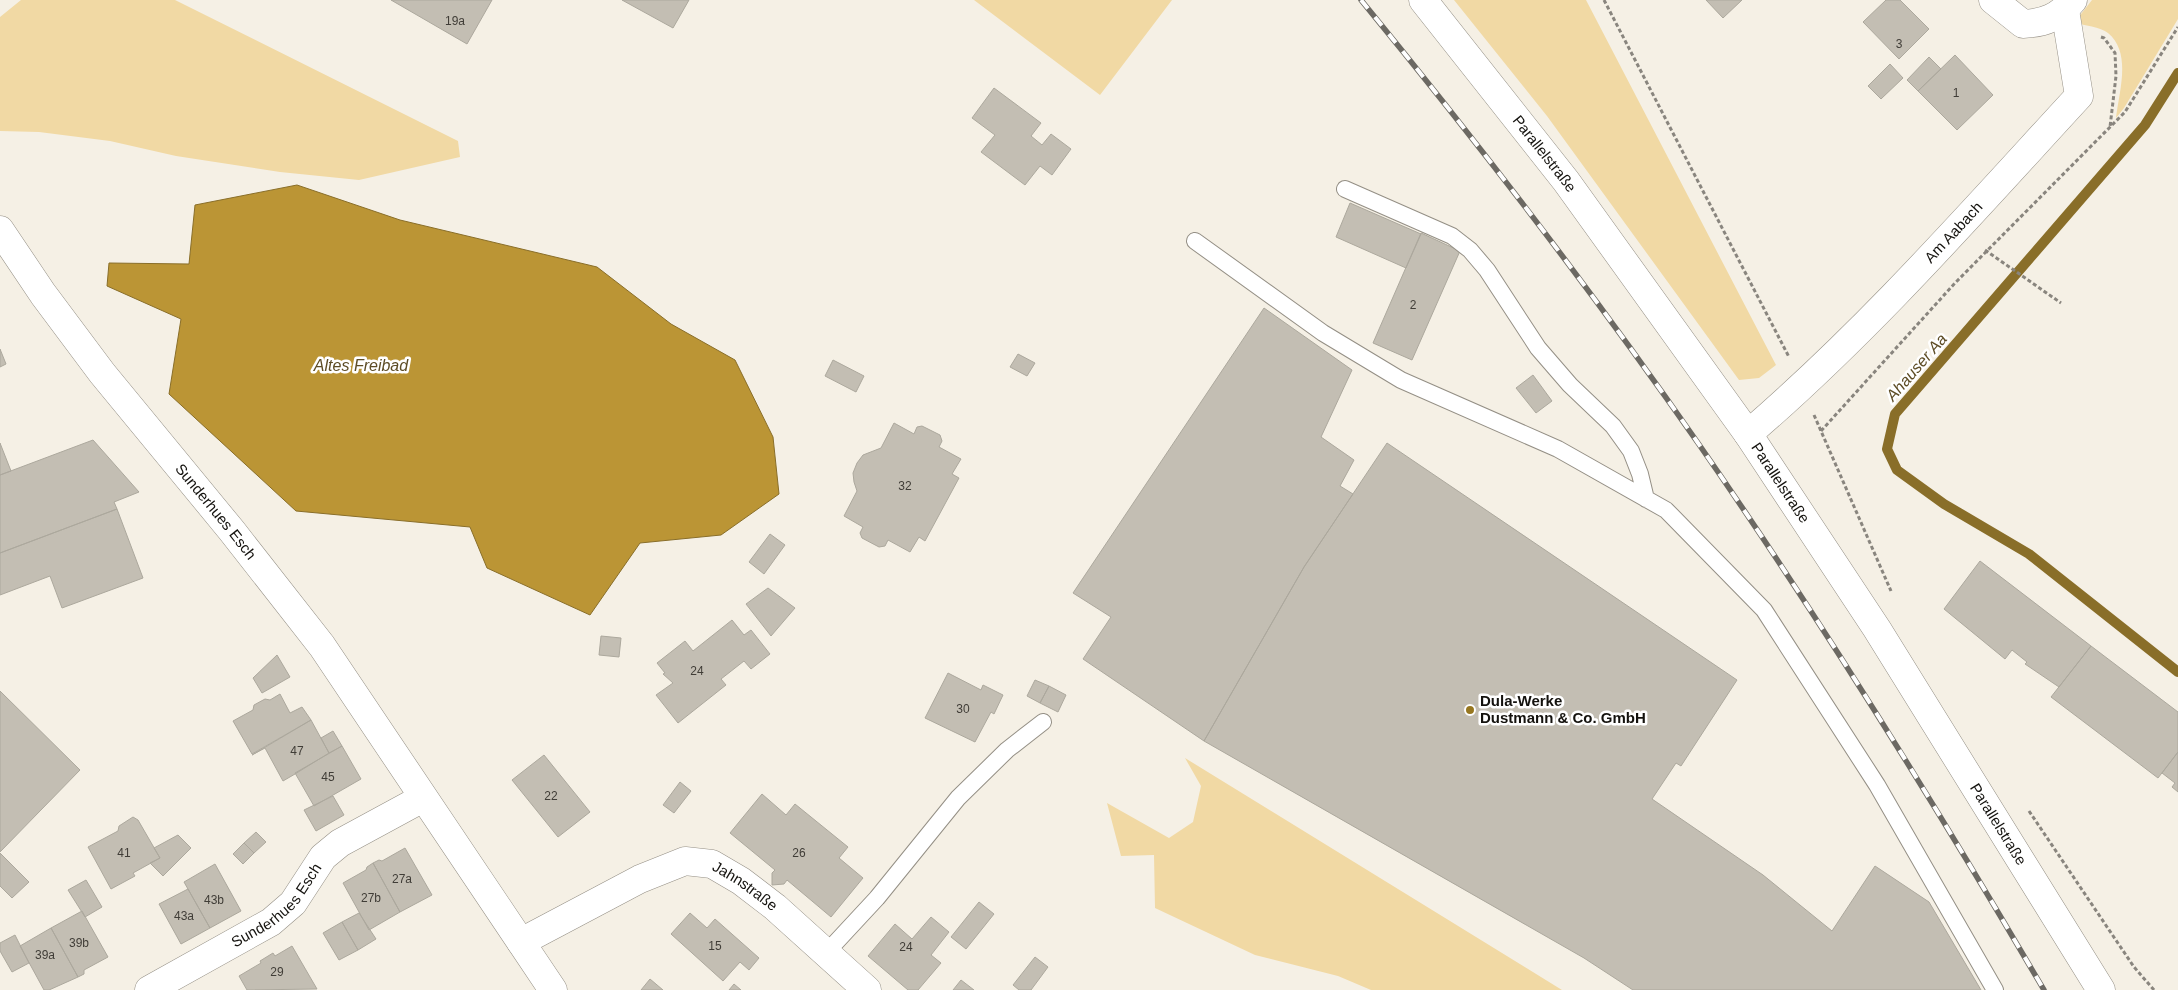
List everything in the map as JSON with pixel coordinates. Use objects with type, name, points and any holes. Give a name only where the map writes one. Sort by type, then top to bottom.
[{"type":"street","name":"Parallelstraße","points":[[1423,0],[1566,182],[1748,434],[1877,628],[2101,990]]},
{"type":"street","points":[[1993,0],[2023,24],[2042,23],[2069,5]]},
{"type":"street","name":"Am Aabach","points":[[1748,434],[1802,388],[1956,230],[2080,96],[2069,5]]},
{"type":"street","name":"Sunderhues Esch","points":[[0,230],[43,294],[102,374],[232,531],[322,646],[522,942],[552,990]]},
{"type":"street","name":"Sunderhues Esch","points":[[149,990],[271,922],[293,903],[323,857],[340,843],[423,798]]},
{"type":"street","name":"Jahnstraße","points":[[522,942],[640,879],[685,861],[712,864],[741,881],[774,907],[867,990]]},
{"type":"lane","points":[[1345,190],[1452,236],[1470,250],[1487,270],[1538,348],[1570,385],[1613,426],[1631,451],[1640,474],[1646,499]]},
{"type":"lane","points":[[1195,241],[1323,333],[1401,380],[1558,449],[1666,510],[1764,610],[1877,785],[1996,990]]},
{"type":"lane","points":[[825,954],[877,898],[958,798],[1007,750],[1043,722]]},
{"type":"path","points":[[1604,0],[1786,351],[1894,599]]},
{"type":"path","points":[[1821,431],[1986,251],[2125,112],[2178,27]]},
{"type":"path","points":[[1986,251],[2061,303]]},
{"type":"path","points":[[2025,805],[2134,967],[2154,990]]},
{"type":"shaded area","points":[[21,0],[175,0],[458,141],[460,157],[359,180],[280,172],[176,156],[110,141],[39,132],[0,131],[0,17]]},
{"type":"shaded area","points":[[974,0],[1172,0],[1100,95]]},
{"type":"shaded area","points":[[1454,0],[1586,0],[1776,365],[1759,378],[1739,380],[1547,116]]},
{"type":"shaded area","points":[[2092,0],[2178,0],[2178,19],[2116,118],[2122,73],[2120,51],[2115,41],[2105,31],[2074,23]]},
{"type":"shaded area","points":[[1185,758],[1562,990],[1371,990],[1338,976],[1255,955],[1155,908],[1154,855],[1121,856],[1107,803],[1169,838],[1193,822],[1201,786]]},
{"type":"water","name":"Altes Freibad","points":[[297,185],[400,220],[597,267],[671,324],[735,360],[773,437],[779,494],[721,535],[640,543],[590,615],[487,568],[470,527],[296,511],[169,394],[181,319],[107,286],[109,263],[189,264],[195,205]]},
{"type":"building","points":[[391,0],[492,0],[467,44]]},
{"type":"building","points":[[622,0],[689,0],[673,28]]},
{"type":"building","points":[[1706,0],[1742,0],[1723,18]]},
{"type":"building","points":[[1886,0],[1900,0],[1929,29],[1899,59],[1863,22]]},
{"type":"building","points":[[1955,55],[1993,95],[1957,130],[1918,91]]},
{"type":"building","points":[[1929,57],[1941,69],[1918,91],[1907,80]]},
{"type":"building","points":[[1890,64],[1903,78],[1881,99],[1868,86]]},
{"type":"building","points":[[994,88],[1041,123],[1031,136],[1042,145],[1051,134],[1071,149],[1052,175],[1040,166],[1025,185],[981,152],[995,135],[972,118]]},
{"type":"building","points":[[1350,203],[1421,234],[1406,268],[1336,237]]},
{"type":"building","points":[[1421,233],[1460,251],[1412,360],[1373,343]]},
{"type":"building","points":[[1264,308],[1352,370],[1321,437],[1354,460],[1340,486],[1353,494],[1304,567],[1204,741],[1083,659],[1111,617],[1073,593]]},
{"type":"building","points":[[0,349],[6,364],[0,367]]},
{"type":"building","points":[[1018,354],[1035,363],[1027,376],[1010,367]]},
{"type":"building","points":[[833,360],[864,376],[856,392],[825,376]]},
{"type":"building","points":[[1533,375],[1552,401],[1536,413],[1516,388]]},
{"type":"building","points":[[894,423],[914,434],[917,427],[922,426],[940,435],[942,441],[939,447],[961,459],[952,474],[959,478],[925,541],[919,537],[910,552],[888,540],[885,546],[879,547],[862,538],[860,533],[863,527],[844,516],[857,491],[853,473],[857,463],[863,455],[881,448]]},
{"type":"building","points":[[93,440],[139,492],[114,502],[117,509],[0,553],[0,475]]},
{"type":"building","points":[[0,443],[11,471],[0,475]]},
{"type":"building","name":"Dula-Werke Dustmann & Co. GmbH","points":[[1387,443],[1737,680],[1681,766],[1676,763],[1652,799],[1763,875],[1832,931],[1875,866],[1929,902],[1981,990],[1633,990],[1584,958],[1204,741],[1304,567]]},
{"type":"building","points":[[117,509],[143,578],[62,608],[50,576],[0,595],[0,553]]},
{"type":"building","points":[[770,534],[785,545],[764,574],[749,562]]},
{"type":"building","points":[[1980,561],[2091,646],[2059,687],[2025,664],[2027,662],[2012,650],[2005,659],[1944,609]]},
{"type":"building","points":[[768,588],[795,608],[771,636],[746,604]]},
{"type":"building","points":[[732,620],[744,635],[751,630],[770,654],[751,669],[744,661],[721,679],[726,685],[678,723],[656,695],[673,683],[663,674],[665,673],[657,663],[685,641],[693,651]]},
{"type":"building","points":[[601,636],[621,638],[619,657],[599,655]]},
{"type":"building","points":[[2091,646],[2178,712],[2178,752],[2158,778],[2051,697]]},
{"type":"building","points":[[277,655],[290,677],[262,693],[253,678]]},
{"type":"building","points":[[948,673],[981,690],[983,685],[1003,695],[994,714],[991,712],[975,742],[925,718]]},
{"type":"building","points":[[1035,680],[1049,686],[1040,703],[1027,696]]},
{"type":"building","points":[[1049,686],[1066,695],[1058,712],[1040,703]]},
{"type":"building","points":[[0,691],[80,770],[0,852]]},
{"type":"building","points":[[280,694],[290,713],[302,707],[311,720],[252,754],[233,721],[253,710],[254,705],[265,699],[270,700]]},
{"type":"building","points":[[311,720],[329,753],[295,774],[283,781],[265,748],[252,755]]},
{"type":"building","points":[[333,731],[342,746],[329,753],[321,738]]},
{"type":"building","points":[[342,746],[361,779],[314,806],[295,773]]},
{"type":"building","points":[[2178,752],[2178,792],[2172,787],[2175,783],[2162,773]]},
{"type":"building","points":[[544,755],[590,812],[558,837],[512,780]]},
{"type":"building","points":[[680,782],[691,791],[674,813],[663,805]]},
{"type":"building","points":[[762,794],[786,815],[795,804],[848,847],[839,858],[863,878],[831,917],[787,880],[784,884],[772,885],[772,873],[775,870],[730,833]]},
{"type":"building","points":[[333,796],[344,815],[316,831],[304,810]]},
{"type":"building","points":[[133,817],[138,820],[160,858],[133,873],[135,876],[111,889],[88,847],[118,831],[119,826]]},
{"type":"building","points":[[256,832],[266,842],[254,853],[244,843]]},
{"type":"building","points":[[178,835],[191,848],[163,876],[150,863],[160,858],[154,848]]},
{"type":"building","points":[[244,843],[254,853],[243,864],[233,854]]},
{"type":"building","points":[[405,848],[432,895],[400,912],[373,863],[379,860],[382,861]]},
{"type":"building","points":[[0,853],[29,882],[12,898],[0,886]]},
{"type":"building","points":[[373,863],[400,912],[369,930],[343,883],[366,870]]},
{"type":"building","points":[[215,864],[241,911],[210,928],[184,882]]},
{"type":"building","points":[[86,880],[102,907],[85,917],[68,890]]},
{"type":"building","points":[[188,889],[210,928],[181,944],[159,904]]},
{"type":"building","points":[[979,902],[994,914],[966,949],[951,937]]},
{"type":"building","points":[[82,911],[108,957],[84,970],[84,974],[78,977],[51,928]]},
{"type":"building","points":[[359,913],[376,939],[358,950],[342,922]]},
{"type":"building","points":[[690,913],[707,928],[715,919],[759,958],[749,970],[740,962],[723,981],[671,934]]},
{"type":"building","points":[[931,917],[949,932],[931,955],[941,963],[918,990],[908,990],[868,956],[895,924],[912,939]]},
{"type":"building","points":[[342,922],[358,950],[339,960],[323,933]]},
{"type":"building","points":[[51,928],[78,977],[49,990],[44,990],[20,946]]},
{"type":"building","points":[[15,935],[29,963],[12,972],[0,951],[0,943]]},
{"type":"building","points":[[292,946],[317,989],[247,990],[239,976],[261,963],[260,961],[273,953],[275,956]]},
{"type":"building","points":[[1035,957],[1048,967],[1031,990],[1019,990],[1013,985]]},
{"type":"building","points":[[650,979],[663,990],[641,990]]},
{"type":"building","points":[[961,980],[974,990],[953,990]]},
{"type":"building","points":[[734,984],[741,990],[729,990]]},
{"type":"waterway","name":"Ahauser Aa","points":[[2178,73],[2145,125],[1895,414],[1887,449],[1897,470],[1944,504],[2029,554],[2178,672]]},
{"type":"railway","points":[[1361,0],[1534,218],[1698,443],[1833,645],[1961,851],[2044,990]]},
{"type":"place","name":"Dula-Werke Dustmann & Co. GmbH","points":[[1470,710]]}]
